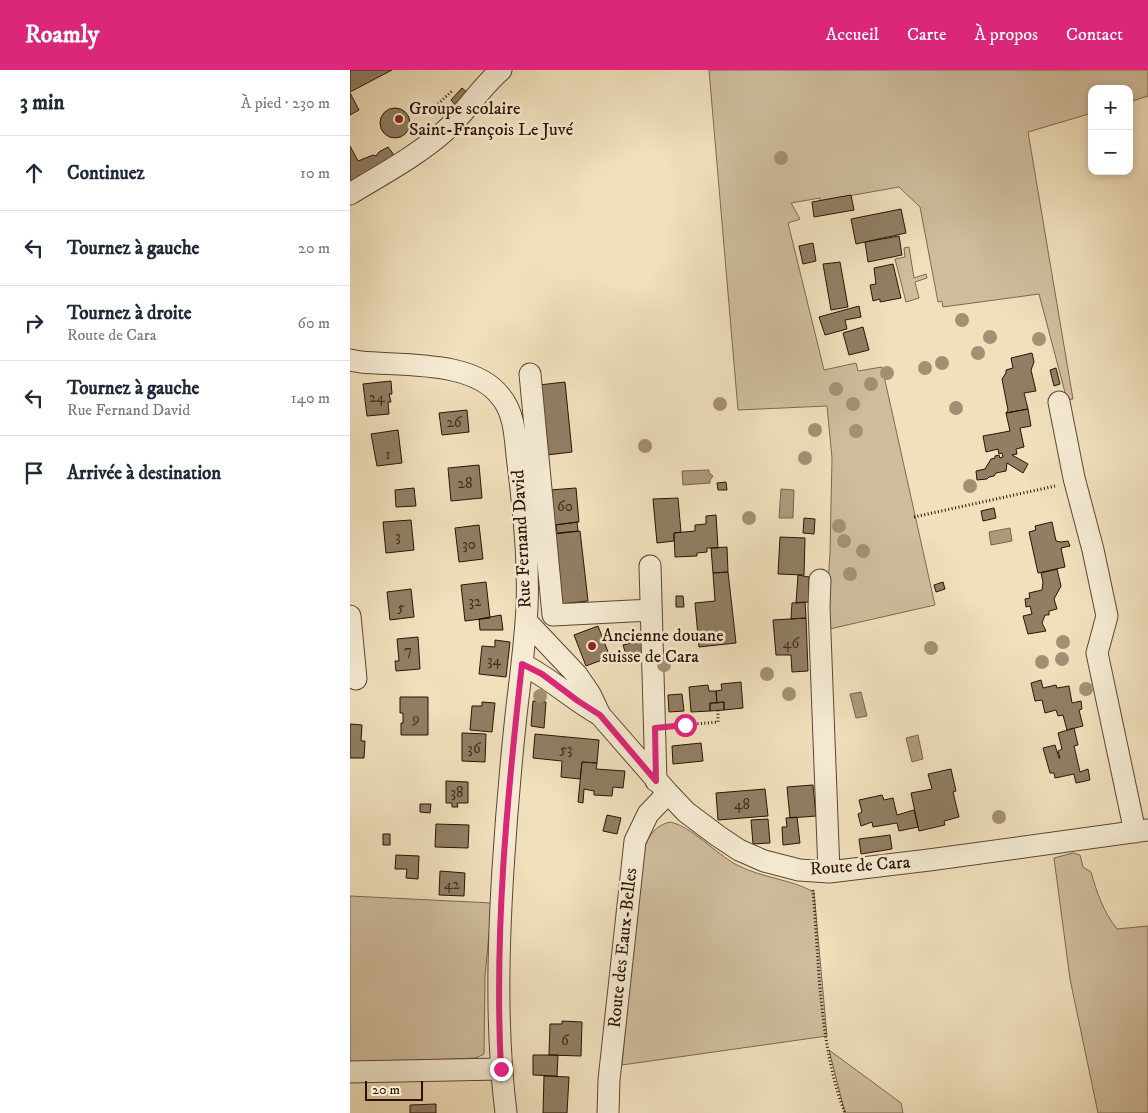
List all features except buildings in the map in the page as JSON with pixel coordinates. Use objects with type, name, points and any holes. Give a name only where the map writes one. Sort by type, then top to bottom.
[{"type":"street","points":[[350,194],[427,145],[446,130],[501,70]]},
{"type":"street","name":"Rue Fernand David","points":[[350,360],[428,367],[458,372],[482,380],[501,396],[508,408],[513,425],[522,496],[527,570],[526,621],[503,871],[499,1020],[501,1069],[506,1113]]},
{"type":"street","points":[[530,374],[553,615],[652,610]]},
{"type":"street","points":[[1059,402],[1107,616],[1096,653],[1142,831]]},
{"type":"street","points":[[650,566],[655,728],[662,787]]},
{"type":"street","points":[[820,580],[821,872]]},
{"type":"street","points":[[350,616],[356,679]]},
{"type":"street","name":"Route de Cara","points":[[526,621],[581,681],[600,715],[686,812],[739,850],[775,864],[821,872],[929,860],[1142,831]]},
{"type":"street","name":"Route de Cara","points":[[522,664],[542,674],[600,715]]},
{"type":"street","name":"Route des Eaux-Belles","points":[[608,1113],[609,1080],[635,841],[662,787]]},
{"type":"street","points":[[350,1072],[501,1069]]},
{"type":"path","points":[[914,517],[992,498],[1076,482]]},
{"type":"path","points":[[655,728],[718,722],[718,710]]},
{"type":"path","points":[[821,872],[822,994],[827,1036],[838,1088],[846,1113]]},
{"type":"shaded area","points":[[709,70],[1148,70],[1148,96],[1133,101],[1133,85],[1088,85],[1088,114],[1028,132],[1073,399],[1067,400],[1039,294],[943,307],[942,301],[938,302],[920,207],[899,187],[820,201],[820,198],[791,203],[800,219],[788,223],[824,370],[856,363],[858,371],[882,367],[935,605],[825,630],[830,553],[832,458],[827,406],[738,410]]},
{"type":"shaded area","points":[[909,247],[914,278],[926,274],[927,278],[915,282],[919,298],[906,302],[895,259],[905,257],[904,248]]},
{"type":"shaded area","points":[[709,470],[709,473],[713,476],[710,483],[683,485],[682,471]]},
{"type":"shaded area","points":[[781,489],[794,490],[793,518],[779,518]]},
{"type":"shaded area","points":[[1010,528],[1012,541],[991,545],[989,532]]},
{"type":"shaded area","points":[[861,692],[867,716],[856,718],[850,694]]},
{"type":"shaded area","points":[[918,735],[923,759],[912,762],[906,738]]},
{"type":"shaded area","points":[[670,822],[695,834],[737,865],[814,892],[827,1036],[622,1065],[645,847],[654,831],[661,825]]},
{"type":"shaded area","points":[[1073,853],[1080,855],[1083,867],[1091,872],[1101,902],[1117,929],[1148,926],[1148,1113],[1098,1113],[1070,979],[1054,858]]},
{"type":"shaded area","points":[[350,896],[492,903],[485,976],[484,1054],[476,1058],[350,1063]]},
{"type":"shaded area","points":[[829,1050],[901,1103],[903,1113],[845,1113]]},
{"type":"place","name":"Groupe scolaire Saint-François Le Juvé","points":[[399,119]]},
{"type":"place","name":"Ancienne douane suisse de Cara","points":[[592,646]]},
{"type":"route","points":[[501,1069],[499,960],[503,871],[522,664],[542,674],[600,715],[656,781],[655,728],[685,725]]}]
